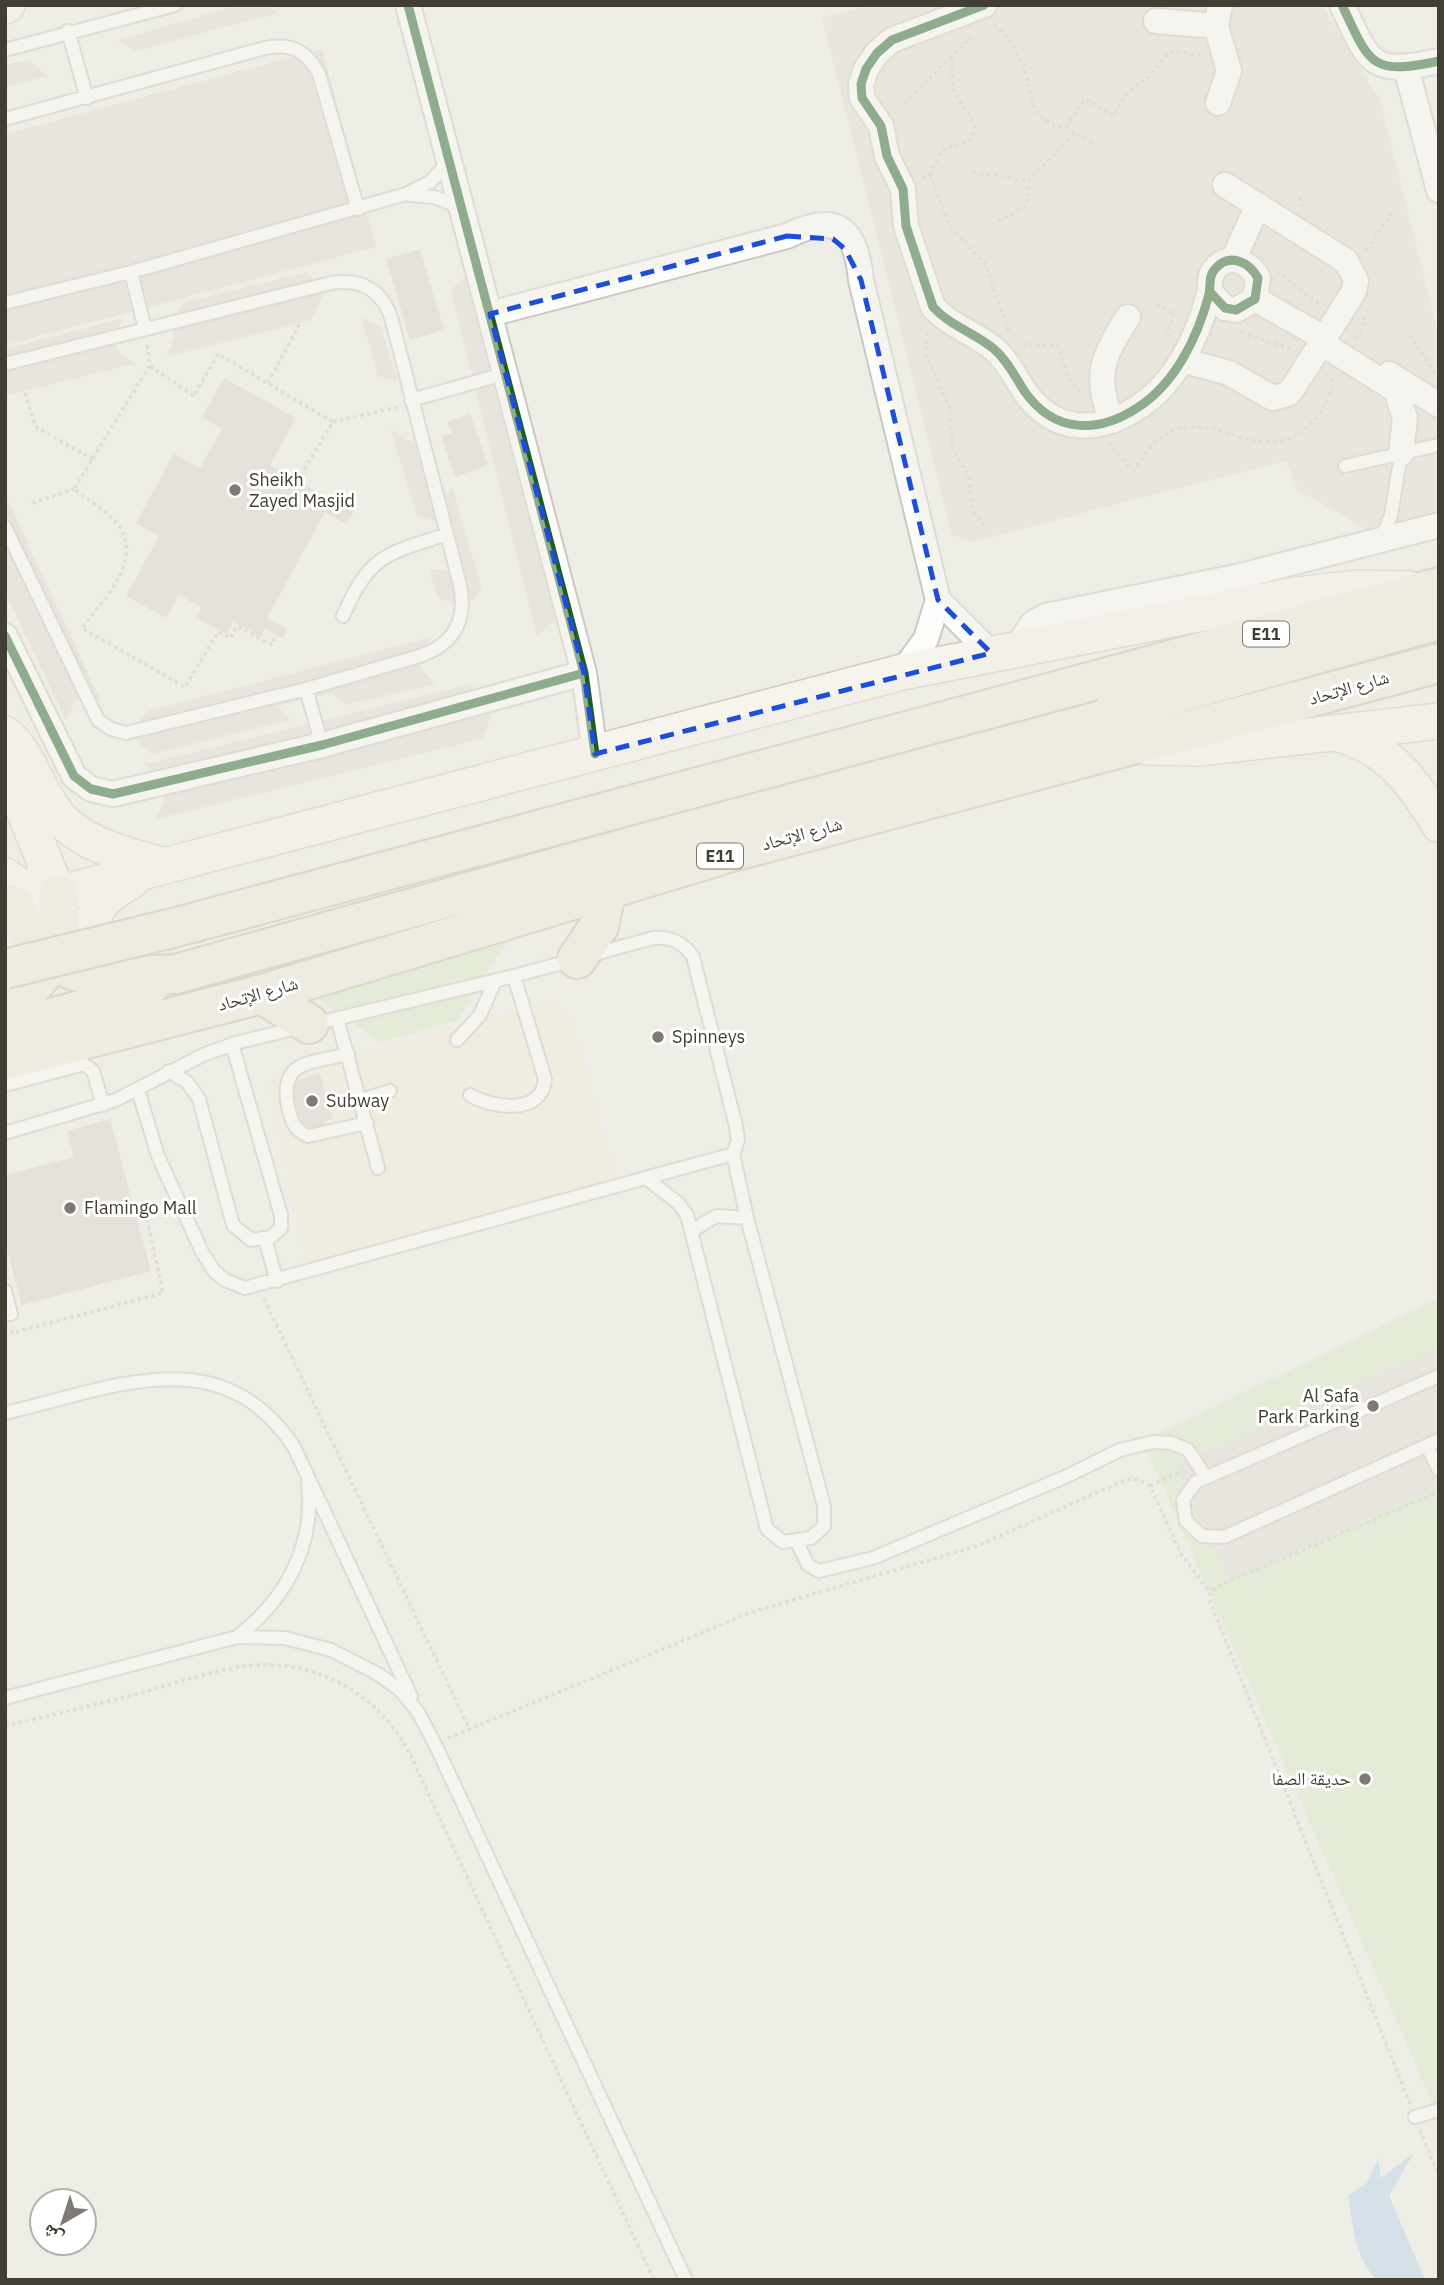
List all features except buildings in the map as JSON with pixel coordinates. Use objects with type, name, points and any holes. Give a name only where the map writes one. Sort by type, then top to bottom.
[{"type":"highway","name":"E11","points":[[5,969],[281,900],[1093,681],[1435,599]]},
{"type":"highway","points":[[5,1030],[103,1004],[176,974],[1435,599]]},
{"type":"highway","name":"شارع الإتحاد","points":[[5,1060],[261,994],[607,888],[1439,663]]},
{"type":"highway","points":[[5,1004],[26,993],[52,961],[60,934],[52,877]]},
{"type":"highway","points":[[576,959],[599,926],[607,888]]},
{"type":"highway","points":[[8,892],[31,940],[52,961],[86,976],[176,974]]},
{"type":"highway","points":[[261,994],[323,1021]]},
{"type":"main road","points":[[8,892],[52,877],[162,864],[595,754],[902,672],[1003,651],[1290,596],[1358,588],[1435,599]]},
{"type":"main road","points":[[1136,746],[1199,748],[1439,721]]},
{"type":"main road","points":[[1332,733],[1354,738],[1388,758],[1416,788],[1439,824]]},
{"type":"main road","points":[[5,734],[21,751],[56,813],[79,834],[117,851],[162,864]]},
{"type":"main road","points":[[5,764],[52,877]]},
{"type":"main road","points":[[1439,767],[1432,782],[1439,816]]},
{"type":"main road","points":[[162,864],[100,902],[94,911],[92,926],[109,949],[176,974]]},
{"type":"main road","points":[[5,944],[10,953],[12,970],[5,985]]},
{"type":"street","points":[[408,5],[584,673],[595,754]]},
{"type":"street","points":[[1342,5],[1366,54],[1377,64],[1391,69],[1439,61]]},
{"type":"street","points":[[1156,21],[1215,13],[1228,71],[1218,103]]},
{"type":"street","points":[[988,14],[892,40],[866,69],[861,84],[862,98],[881,126],[887,156],[903,189],[906,226],[933,307],[941,316],[1009,354],[1035,404],[1047,415],[1077,427],[1112,421],[1150,399],[1182,360],[1210,292],[1211,274],[1216,267],[1233,260],[1258,205]]},
{"type":"street","points":[[1406,68],[1439,190]]},
{"type":"street","points":[[1182,360],[1214,366],[1273,398],[1282,398],[1293,388],[1354,291],[1353,269],[1346,261],[1225,185]]},
{"type":"street","points":[[491,314],[787,236],[818,235],[832,239],[845,248],[861,280],[938,600],[926,639],[902,672]]},
{"type":"street","points":[[1210,292],[1225,308],[1247,306],[1255,299],[1259,288],[1252,268],[1233,260]]},
{"type":"street","points":[[1255,299],[1327,334],[1391,385],[1439,405]]},
{"type":"street","points":[[1112,421],[1100,383],[1103,362],[1128,317]]},
{"type":"street","points":[[1401,454],[1405,418],[1404,391]]},
{"type":"street","points":[[938,600],[1003,651],[1033,622],[1046,616],[1236,576],[1439,525]]},
{"type":"street","points":[[5,636],[62,757],[74,776],[91,789],[113,794],[322,745],[584,673]]},
{"type":"lane","points":[[5,50],[68,31],[175,5]]},
{"type":"lane","points":[[68,31],[87,98]]},
{"type":"lane","points":[[5,119],[265,48],[282,45],[298,49],[311,59],[319,74],[358,209]]},
{"type":"lane","points":[[5,303],[131,272],[406,194],[430,182],[449,162]]},
{"type":"lane","points":[[406,194],[434,197],[461,207]]},
{"type":"lane","points":[[131,272],[145,329]]},
{"type":"lane","points":[[5,365],[331,283],[347,281],[363,284],[377,292],[387,305],[464,604],[461,622],[452,638],[437,650],[306,689],[126,733],[111,729],[98,720],[5,527]]},
{"type":"lane","points":[[412,401],[504,374]]},
{"type":"lane","points":[[1345,466],[1439,445]]},
{"type":"lane","points":[[1381,539],[1391,516],[1401,454]]},
{"type":"lane","points":[[343,616],[365,573],[380,560],[447,534]]},
{"type":"lane","points":[[306,689],[322,745]]},
{"type":"lane","points":[[5,1133],[103,1105],[138,1090],[169,1071],[232,1044],[495,981],[662,937],[681,943],[693,957],[734,1118],[738,1140],[733,1154],[747,1218],[824,1506],[824,1526],[819,1533],[797,1542],[783,1542],[767,1529],[692,1231],[678,1203],[646,1178]]},
{"type":"lane","points":[[470,1095],[489,1104],[509,1106],[533,1101],[544,1088],[545,1079],[514,976]]},
{"type":"lane","points":[[457,1040],[480,1015],[495,981]]},
{"type":"lane","points":[[323,1021],[348,1054],[378,1168]]},
{"type":"lane","points":[[169,1071],[187,1082],[199,1099],[237,1232],[251,1240],[265,1239],[277,1234],[283,1222],[232,1044]]},
{"type":"lane","points":[[348,1054],[302,1065],[290,1073],[284,1086],[291,1120],[301,1133],[308,1136],[367,1122]]},
{"type":"lane","points":[[5,1085],[84,1064],[93,1071],[103,1105]]},
{"type":"lane","points":[[138,1090],[171,1188],[214,1271],[229,1284],[245,1288],[733,1154]]},
{"type":"lane","points":[[361,1100],[390,1091]]},
{"type":"lane","points":[[692,1231],[716,1216],[737,1215],[747,1218]]},
{"type":"lane","points":[[265,1239],[277,1281]]},
{"type":"lane","points":[[5,1291],[11,1314]]},
{"type":"lane","points":[[1439,1376],[1206,1478],[1188,1489],[1183,1500],[1186,1521],[1202,1536],[1224,1537],[1433,1443],[1439,1470]]},
{"type":"lane","points":[[5,1413],[154,1379],[200,1379],[237,1392],[270,1416],[283,1431],[307,1474],[686,2280]]},
{"type":"lane","points":[[797,1542],[808,1565],[819,1571],[873,1558],[1065,1477],[1120,1450],[1153,1442],[1172,1443],[1188,1450],[1206,1478]]},
{"type":"lane","points":[[237,1637],[272,1606],[296,1566],[308,1520],[307,1474]]},
{"type":"lane","points":[[5,1698],[237,1637],[285,1638],[331,1650],[378,1674],[399,1689],[418,1712]]},
{"type":"lane","points":[[1415,2117],[1439,2110]]},
{"type":"path","points":[[988,14],[1007,37],[1024,65],[1034,108],[1040,116],[1055,126],[1066,127],[1096,145]]},
{"type":"path","points":[[905,103],[975,33]]},
{"type":"path","points":[[1066,127],[1085,99],[1114,116],[1127,92],[1148,78],[1167,54],[1177,51],[1206,57],[1224,53]]},
{"type":"path","points":[[952,55],[954,91],[971,116],[975,134],[970,141],[943,147],[936,156],[930,174],[949,224],[985,264],[1009,354],[1026,343],[1041,347],[1058,346],[1068,377],[1081,392],[1077,427],[1079,438],[1109,443],[1128,467],[1134,470],[1145,454],[1167,434],[1190,427],[1211,427],[1234,437],[1263,443],[1284,442],[1307,428],[1320,414],[1329,396],[1334,373]]},
{"type":"path","points":[[998,221],[1026,206],[1029,181],[1075,132]]},
{"type":"path","points":[[973,172],[1029,181]]},
{"type":"path","points":[[903,189],[930,174]]},
{"type":"path","points":[[1365,252],[1392,213]]},
{"type":"path","points":[[1273,267],[1327,334],[1359,334]]},
{"type":"path","points":[[933,307],[925,352],[950,408],[952,447],[969,477],[972,508],[985,526]]},
{"type":"path","points":[[268,383],[300,323]]},
{"type":"path","points":[[1410,335],[1439,380]]},
{"type":"path","points":[[32,503],[75,489],[150,365],[194,396],[218,354],[333,422]]},
{"type":"path","points":[[25,393],[36,427],[94,460]]},
{"type":"path","points":[[300,476],[333,422],[412,401]]},
{"type":"path","points":[[75,489],[123,531],[127,552],[118,580],[82,628],[185,687],[218,632],[231,638],[237,626],[272,645],[275,638]]},
{"type":"path","points":[[11,1314],[12,1333],[163,1293],[147,1219],[171,1188]]},
{"type":"path","points":[[258,1286],[470,1730]]},
{"type":"path","points":[[410,1754],[752,1612],[977,1546],[1128,1479],[1139,1480],[1150,1486],[1181,1555],[1210,1593],[1213,1609],[1439,2176]]},
{"type":"path","points":[[1210,1593],[1217,1586],[1439,1492]]},
{"type":"path","points":[[5,1726],[218,1672],[260,1665],[281,1665],[319,1673],[352,1688],[391,1724],[410,1754],[654,2280]]},
{"type":"highlighted area","points":[[787,236],[833,239],[845,249],[861,280],[938,600],[991,653],[595,754],[584,673],[490,314]]},
{"type":"shaded area","points":[[239,5],[268,5],[278,13],[135,51],[118,40]]},
{"type":"shaded area","points":[[868,5],[1322,5],[1380,100],[1439,336],[1439,511],[1368,530],[1298,490],[1286,461],[971,542],[952,535],[822,18]]},
{"type":"shaded area","points":[[322,49],[376,247],[5,345],[5,134]]},
{"type":"shaded area","points":[[28,60],[47,76],[5,87],[5,65]]},
{"type":"shaded area","points":[[306,272],[320,286],[322,298],[311,320],[166,357],[175,337],[170,322],[185,302]]},
{"type":"shaded area","points":[[468,273],[556,620],[537,636],[451,290]]},
{"type":"shaded area","points":[[361,317],[381,327],[398,382],[378,376]]},
{"type":"shaded area","points":[[124,318],[113,338],[118,351],[134,364],[5,396],[5,349]]},
{"type":"shaded area","points":[[391,430],[415,444],[435,510],[452,487],[482,590],[473,600],[457,605],[438,598],[429,569],[459,571],[443,523],[417,516]]},
{"type":"shaded area","points":[[5,494],[101,701],[91,696],[75,701],[66,720],[5,593]]},
{"type":"shaded area","points":[[431,637],[419,658],[423,671],[436,684],[346,705],[332,693],[277,706],[290,720],[152,754],[141,745],[135,726],[148,711]]},
{"type":"shaded area","points":[[471,684],[491,717],[482,739],[156,819],[165,798],[163,783],[145,764]]},
{"type":"shaded area","points":[[548,1003],[570,1016],[612,1168],[600,1185],[308,1264],[268,1080]]},
{"type":"shaded area","name":"Al Safa Park Parking","points":[[1439,1347],[1439,1486],[1229,1580],[1176,1465]]},
{"type":"green space","points":[[511,935],[457,1021],[380,1042],[308,991]]},
{"type":"green space","name":"حديقة الصفا","points":[[1439,1298],[1439,2118],[1143,1441]]},
{"type":"water","points":[[1413,2154],[1389,2196],[1425,2280],[1377,2280],[1359,2252],[1348,2196],[1367,2183],[1378,2159],[1381,2178]]},
{"type":"cycle path","points":[[408,5],[584,673],[595,754]]},
{"type":"cycle path","points":[[984,5],[892,40],[877,53],[866,69],[861,84],[862,98],[881,126],[887,156],[903,189],[906,226],[933,307],[994,349],[1036,406],[1063,422],[1092,425],[1107,422],[1137,408],[1151,398],[1174,373],[1198,327],[1209,294],[1211,275],[1220,264],[1238,261],[1249,267],[1258,278],[1255,299],[1236,310],[1225,308],[1210,292]]},
{"type":"cycle path","points":[[1342,5],[1359,41],[1375,61],[1399,67],[1439,61]]},
{"type":"cycle path","points":[[5,636],[74,776],[91,789],[113,794],[322,745],[584,673]]},
{"type":"place","name":"Sheikh Zayed Masjid","points":[[235,490]]},
{"type":"place","name":"Spinneys","points":[[658,1037]]},
{"type":"place","name":"Subway","points":[[312,1101]]},
{"type":"place","name":"Flamingo Mall","points":[[70,1208]]},
{"type":"place","name":"Al Safa Park Parking","points":[[1373,1406]]},
{"type":"place","name":"حديقة الصفا","points":[[1365,1779]]}]
